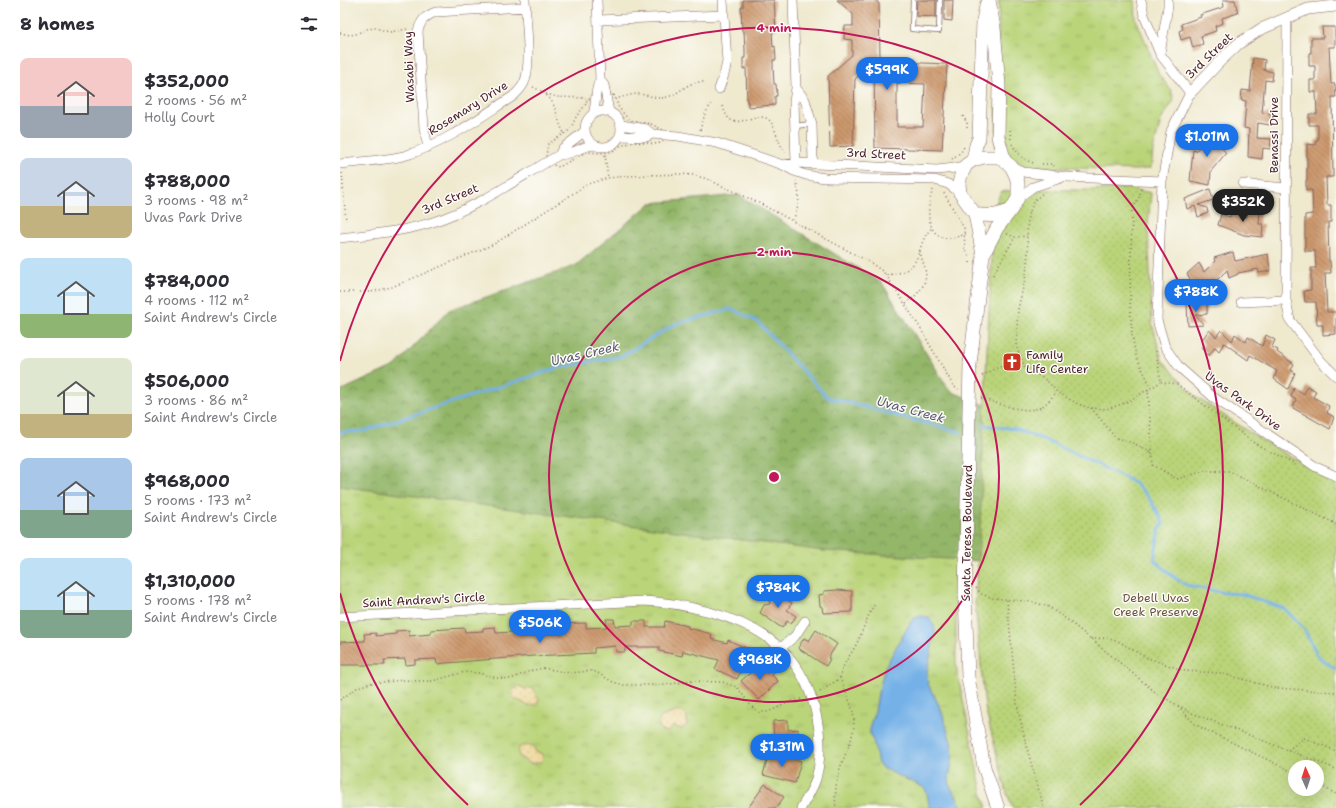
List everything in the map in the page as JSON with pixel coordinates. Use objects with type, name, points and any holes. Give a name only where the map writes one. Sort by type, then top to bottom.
[{"type":"main road","points":[[970,162],[984,157],[999,157],[1008,164],[1016,174],[1018,183],[1018,198],[1011,210],[996,216],[986,217],[974,214],[960,193],[959,184],[961,175],[970,162],[979,138],[983,21],[988,0]]},
{"type":"main road","points":[[988,0],[994,28],[999,84],[998,136],[1008,164]]},
{"type":"main road","name":"Santa Teresa Boulevard","points":[[983,255],[997,228],[1011,210]]},
{"type":"main road","name":"Santa Teresa Boulevard","points":[[974,214],[983,255],[970,364],[965,595],[968,677],[984,767],[998,808]]},
{"type":"street","points":[[593,114],[604,111],[609,112],[618,119],[621,125],[620,136],[605,150],[594,145],[587,137],[585,131],[585,125],[593,114],[596,102],[597,86],[600,80],[597,0]]},
{"type":"street","points":[[719,89],[727,62],[723,0]]},
{"type":"street","points":[[793,0],[796,88],[794,102],[796,163]]},
{"type":"street","points":[[1141,0],[1144,14],[1160,54],[1190,93]]},
{"type":"street","points":[[1160,54],[1168,0]]},
{"type":"street","name":"Rosemary Drive","points":[[341,168],[393,158],[428,147],[443,140],[512,97],[524,82],[528,70],[526,4]]},
{"type":"street","name":"Wasabi Way","points":[[428,147],[424,129],[418,31],[420,23],[425,16],[436,12],[526,4]]},
{"type":"street","name":"3rd Street","points":[[1190,93],[1238,44],[1261,29],[1308,9],[1336,6]]},
{"type":"street","points":[[598,20],[724,15]]},
{"type":"street","name":"Benassi Drive","points":[[1287,17],[1286,300],[1290,320],[1321,361],[1336,376]]},
{"type":"street","points":[[600,80],[604,85],[609,112]]},
{"type":"street","points":[[796,88],[805,100],[812,124],[813,164]]},
{"type":"street","name":"Uvas Park Drive","points":[[1190,93],[1171,131],[1162,181],[1157,320],[1165,347],[1179,367],[1213,397],[1316,467],[1336,476]]},
{"type":"street","name":"3rd Street","points":[[621,125],[646,129],[652,134]]},
{"type":"street","name":"3rd Street","points":[[340,238],[408,229],[447,217],[487,198],[559,155],[563,148],[585,131]]},
{"type":"street","name":"3rd Street","points":[[620,136],[646,137],[652,134],[698,139],[717,143],[784,165],[794,171],[806,175],[825,178],[935,180],[948,184],[960,193]]},
{"type":"street","name":"3rd Street","points":[[559,155],[566,155],[584,146],[594,145]]},
{"type":"street","name":"3rd Street","points":[[784,165],[796,163],[936,170],[970,162]]},
{"type":"street","points":[[1008,164],[1023,172],[1067,177],[1162,181]]},
{"type":"street","points":[[1018,198],[1033,186],[1067,177]]},
{"type":"street","points":[[1243,184],[1286,188]]},
{"type":"street","points":[[1241,302],[1286,300]]},
{"type":"street","name":"Saint Andrew's Circle","points":[[340,617],[627,602],[659,602],[692,607],[746,624],[781,648],[800,671],[815,709],[820,733],[816,778],[801,808]]},
{"type":"street","points":[[781,648],[795,636],[805,621]]},
{"type":"lane","points":[[913,0],[912,29],[939,31],[940,0]]},
{"type":"lane","points":[[794,126],[812,124]]},
{"type":"path","points":[[340,33],[350,35],[356,34],[367,28],[375,28],[390,32],[408,29]]},
{"type":"path","points":[[615,99],[634,94],[666,98],[679,92],[690,84],[704,82]]},
{"type":"path","points":[[531,86],[546,94],[557,97],[587,98],[585,106],[570,130],[548,144]]},
{"type":"path","points":[[546,94],[552,101],[561,129],[565,134]]},
{"type":"path","points":[[614,95],[618,108],[629,120],[651,124]]},
{"type":"path","points":[[700,130],[705,114],[711,104]]},
{"type":"path","points":[[723,106],[725,114],[729,119],[736,122],[744,122],[758,117],[770,120],[781,147],[786,152]]},
{"type":"path","points":[[963,116],[967,123],[968,138]]},
{"type":"path","points":[[1009,125],[1013,145],[1019,154],[1030,162],[1052,164]]},
{"type":"path","points":[[951,160],[960,152],[967,142]]},
{"type":"path","points":[[559,167],[586,152],[605,150],[613,151],[627,143],[658,144]]},
{"type":"path","points":[[605,150],[608,178]]},
{"type":"path","points":[[341,168],[346,221]]},
{"type":"path","points":[[340,292],[371,292],[385,289],[482,250],[594,182],[608,178],[670,174],[699,176],[792,220],[882,271],[906,304],[954,387],[963,391]]},
{"type":"path","points":[[792,220],[797,210],[800,198],[796,179]]},
{"type":"path","points":[[928,190],[937,189]]},
{"type":"path","points":[[1141,189],[1132,211],[1130,300],[1132,335],[1136,356],[1151,387]]},
{"type":"path","points":[[933,190],[928,207],[929,218],[932,228],[938,235],[946,238],[955,238],[970,232]]},
{"type":"path","points":[[941,191],[964,228],[965,251]]},
{"type":"path","points":[[1025,368],[1016,346],[1018,309],[1026,275],[1028,252],[1026,236],[1028,216],[1035,200],[1042,194],[1047,193]]},
{"type":"path","points":[[886,276],[908,269],[914,262],[920,250],[923,237],[932,228]]},
{"type":"path","points":[[1004,233],[1015,237],[1026,236]]},
{"type":"path","points":[[992,277],[1015,237]]},
{"type":"path","points":[[906,304],[919,291],[925,281],[925,268],[920,250]]},
{"type":"path","points":[[982,376],[991,370],[1007,364],[1025,368],[1047,381],[1057,392],[1078,404],[1090,408],[1107,409],[1125,403],[1160,382],[1177,384],[1254,443],[1302,469]]},
{"type":"path","points":[[1148,389],[1153,465],[1177,479],[1206,471],[1229,471],[1336,524]]},
{"type":"path","points":[[976,396],[1010,407],[1029,410],[1041,407],[1057,392]]},
{"type":"path","points":[[1090,408],[1115,437],[1135,444],[1152,453]]},
{"type":"path","points":[[975,586],[981,594],[993,598],[1033,602],[1049,607],[1091,639],[1159,695],[1192,713],[1336,769]]},
{"type":"path","points":[[1007,600],[1017,704],[1026,744],[1044,808]]},
{"type":"path","points":[[840,678],[842,668],[857,643],[874,605]]},
{"type":"path","points":[[1091,639],[1106,638],[1120,642],[1145,657],[1185,671],[1220,673],[1275,688],[1336,692]]},
{"type":"path","points":[[340,700],[358,687],[371,683],[405,680],[432,681],[453,674],[465,672],[511,679],[530,671],[543,668],[570,673],[596,672],[613,682],[624,685],[664,685],[691,681],[722,682],[736,688],[751,706]]},
{"type":"path","points":[[1177,705],[1196,726],[1288,770]]},
{"type":"path","points":[[1288,750],[1304,738],[1336,751]]},
{"type":"path","points":[[1324,788],[1336,794]]},
{"type":"green space","points":[[999,0],[1135,0],[1136,19],[1159,75],[1171,90],[1174,100],[1161,120],[1153,150],[1151,168],[1138,170],[1008,166],[996,147]]},
{"type":"green space","name":"Debell Uvas Creek Preserve","points":[[1129,188],[1151,193],[1148,225],[1152,322],[1162,360],[1196,397],[1260,439],[1336,483],[1336,808],[1013,808],[1007,794],[985,708],[975,603],[980,528],[993,236],[992,211],[1001,192],[1017,190],[1095,190]]},
{"type":"green space","points":[[739,195],[882,283],[950,391],[1077,443],[995,562],[824,551],[340,486],[340,391],[395,366],[449,310],[575,266],[651,203]]},
{"type":"green space","points":[[956,427],[956,666],[982,793],[987,808],[340,808],[340,457]]},
{"type":"sand","points":[[519,686],[525,689],[534,689],[535,694],[539,699],[537,704],[528,706],[514,699],[512,696],[512,691]]},
{"type":"sand","points":[[678,711],[687,716],[687,725],[682,729],[673,726],[668,732],[662,731],[658,724],[661,717]]},
{"type":"sand","points":[[529,745],[533,746],[536,752],[542,754],[543,758],[541,762],[532,764],[520,758],[518,753],[519,747]]},
{"type":"water","points":[[920,616],[929,617],[934,625],[935,632],[927,672],[928,684],[941,709],[951,742],[953,755],[949,778],[950,786],[963,808],[930,808],[926,791],[923,787],[884,769],[878,764],[874,743],[870,734],[870,725],[875,711],[885,667],[910,623],[913,619]]},
{"type":"building","points":[[743,0],[774,0],[776,30],[772,30],[773,47],[775,46],[776,60],[773,60],[774,84],[776,84],[777,96],[775,96],[775,105],[748,107],[746,68],[743,69],[745,50],[744,31],[742,31],[741,7],[743,7]]},
{"type":"building","points":[[837,0],[876,0],[879,4],[880,57],[875,61],[947,64],[942,150],[875,148],[874,62],[855,79],[853,146],[830,147],[828,76],[852,55],[852,40],[844,39],[845,26],[853,26],[853,14]],"holes":[[[897,83],[925,84],[923,127],[897,127]]]},
{"type":"building","points":[[917,0],[936,0],[936,17],[916,16]]},
{"type":"building","points":[[944,0],[953,0],[952,21],[944,20]]},
{"type":"building","points":[[1223,0],[1235,0],[1238,13],[1222,18],[1223,23],[1215,26],[1216,31],[1201,36],[1203,44],[1193,48],[1190,37],[1181,40],[1179,31],[1183,29],[1181,24],[1201,17],[1200,15],[1224,7]]},
{"type":"building","points":[[1322,27],[1335,27],[1335,47],[1329,47],[1331,84],[1335,84],[1336,97],[1332,97],[1333,177],[1326,177],[1327,205],[1331,205],[1331,222],[1328,222],[1329,261],[1331,273],[1325,273],[1327,312],[1336,312],[1336,334],[1323,335],[1323,325],[1317,325],[1316,302],[1305,302],[1304,291],[1311,290],[1311,268],[1316,268],[1315,251],[1305,251],[1305,215],[1313,214],[1312,190],[1306,190],[1307,144],[1315,145],[1316,140],[1318,140],[1318,125],[1309,125],[1309,114],[1317,114],[1316,92],[1310,92],[1310,80],[1315,80],[1315,66],[1309,66],[1309,53],[1311,53],[1311,38],[1323,38]]},
{"type":"building","points":[[1253,58],[1265,60],[1264,70],[1273,72],[1272,81],[1265,80],[1262,113],[1271,114],[1270,125],[1258,123],[1257,138],[1271,139],[1270,149],[1263,148],[1262,159],[1248,157],[1249,129],[1244,128],[1246,101],[1241,100],[1242,90],[1250,91]]},
{"type":"building","points":[[1215,127],[1226,140],[1221,147],[1226,153],[1211,171],[1210,185],[1190,181],[1193,150],[1196,151]]},
{"type":"building","points":[[1210,189],[1213,200],[1198,205],[1207,208],[1208,213],[1198,217],[1195,206],[1187,209],[1185,199]]},
{"type":"building","points":[[1248,210],[1260,211],[1259,224],[1263,224],[1262,237],[1244,235],[1218,225],[1221,214],[1230,217],[1232,211],[1247,217]]},
{"type":"building","points":[[1233,252],[1235,261],[1268,254],[1270,271],[1259,273],[1258,269],[1238,273],[1229,278],[1227,270],[1208,289],[1203,282],[1196,289],[1187,274],[1199,263],[1204,272],[1215,261],[1214,258]]},
{"type":"building","points":[[1207,302],[1207,314],[1195,315],[1204,325],[1188,326],[1187,303]]},
{"type":"building","points":[[1209,330],[1216,337],[1221,330],[1232,341],[1235,334],[1246,342],[1248,337],[1262,346],[1266,335],[1275,340],[1272,347],[1278,350],[1277,352],[1294,364],[1291,370],[1295,373],[1288,389],[1274,379],[1277,371],[1250,355],[1248,360],[1224,343],[1219,351],[1215,347],[1209,356],[1201,348],[1204,344],[1201,341]]},
{"type":"building","points":[[1307,386],[1316,391],[1313,397],[1329,406],[1327,413],[1334,417],[1330,429],[1293,408],[1296,400],[1291,397],[1294,388],[1304,394]]},
{"type":"building","points":[[767,586],[792,603],[787,610],[796,616],[791,624],[787,621],[782,628],[760,613],[764,605],[770,604]]},
{"type":"building","points":[[824,591],[852,591],[852,612],[823,613],[822,607],[820,606],[819,595],[824,594]]},
{"type":"building","points":[[606,619],[614,619],[615,626],[633,625],[633,621],[646,621],[646,627],[664,627],[665,621],[688,626],[688,628],[712,634],[711,639],[727,643],[728,640],[751,650],[737,679],[715,669],[719,660],[683,651],[682,656],[659,651],[659,647],[625,647],[625,652],[616,652],[615,646],[594,648],[594,653],[533,656],[437,664],[436,659],[415,660],[415,664],[406,665],[405,659],[384,660],[385,665],[340,665],[340,642],[365,641],[364,634],[376,633],[376,636],[396,634],[396,631],[409,630],[409,636],[431,634],[431,630],[464,628],[465,632],[483,631],[483,628],[495,627],[496,633],[512,632],[512,624],[524,623],[525,630],[553,628],[553,624],[586,623],[586,628],[607,627]]},
{"type":"building","points":[[816,630],[837,644],[828,658],[830,659],[826,666],[798,648],[804,638],[809,641]]},
{"type":"building","points":[[767,662],[775,671],[772,675],[778,681],[759,700],[741,681],[758,666],[760,669]]},
{"type":"building","points":[[788,720],[788,730],[798,729],[798,739],[795,740],[795,745],[774,746],[773,721]]},
{"type":"building","points":[[769,753],[801,761],[795,783],[763,775]]},
{"type":"building","points":[[765,784],[784,797],[776,808],[748,808]]},
{"type":"waterway","name":"Uvas Creek","points":[[340,432],[364,431],[560,367],[622,356],[675,324],[731,309],[757,321],[827,397],[960,432]]},
{"type":"waterway","name":"Uvas Creek","points":[[983,425],[1015,429],[1047,441],[1124,477],[1137,485],[1147,495],[1159,514],[1163,524],[1160,528],[1154,560],[1175,578],[1186,585],[1226,593],[1242,594],[1285,609],[1304,629],[1318,656],[1336,669]]},
{"type":"place","name":"Family Life Center","points":[[1012,362]]}]
